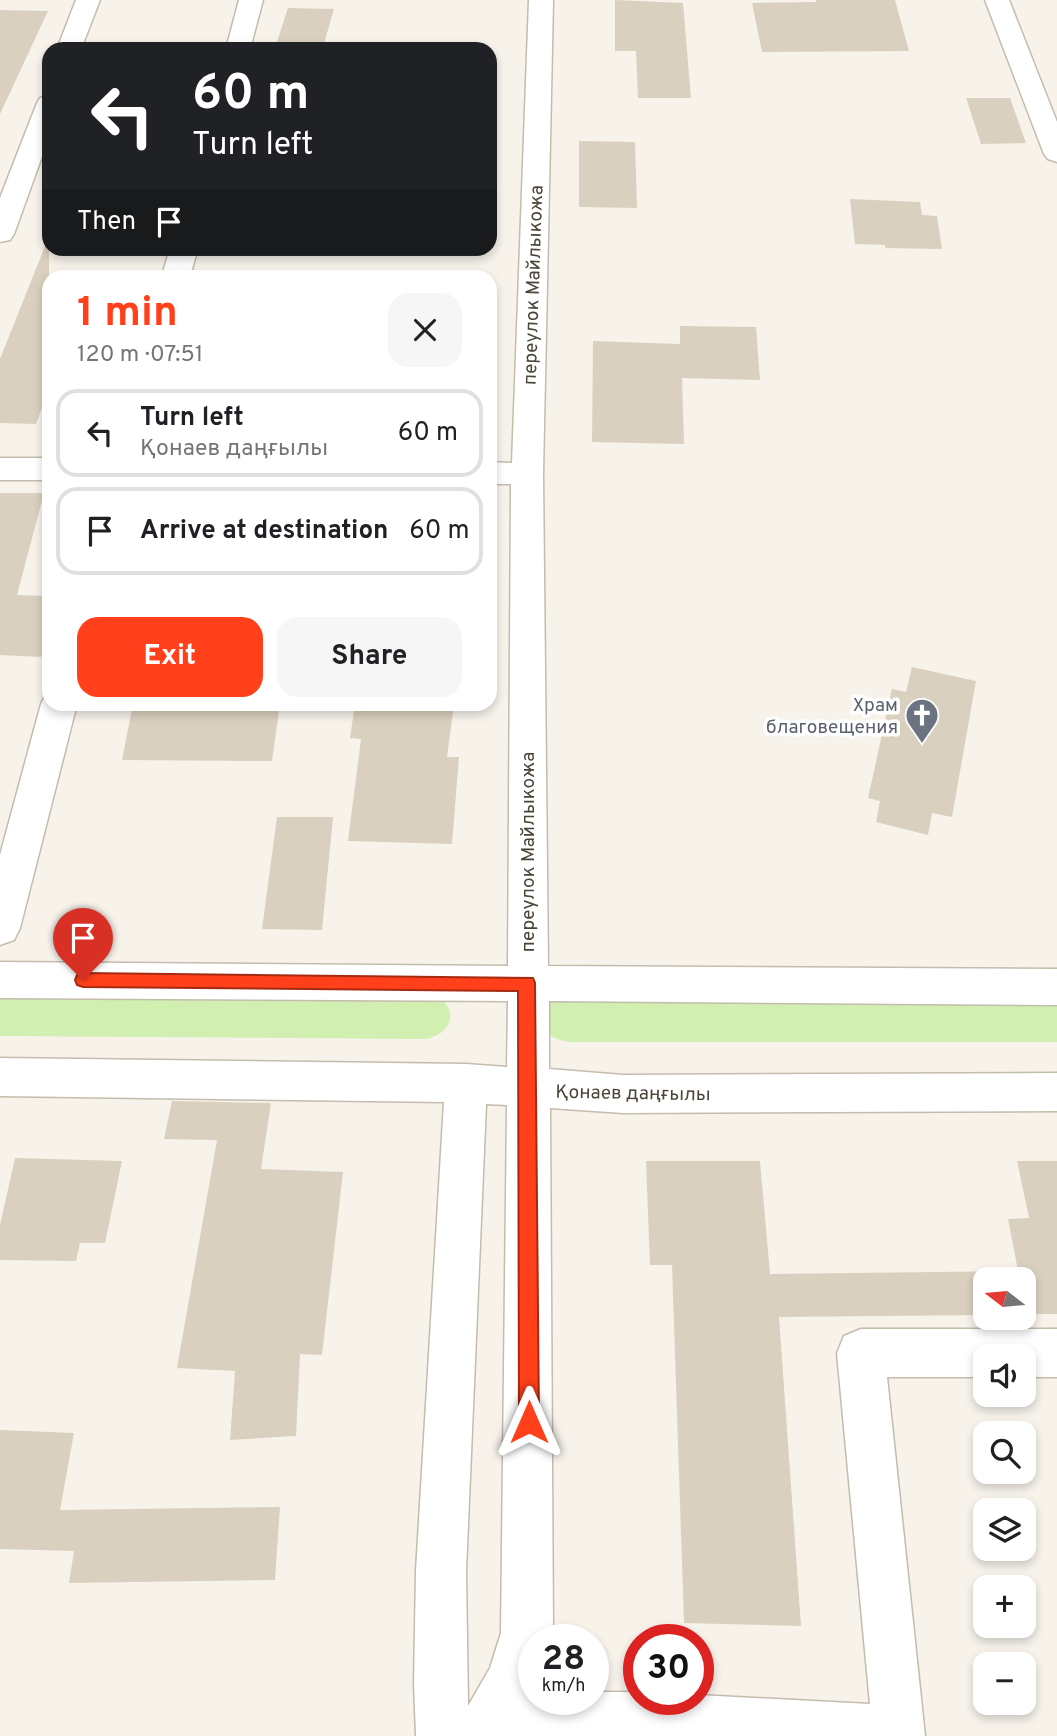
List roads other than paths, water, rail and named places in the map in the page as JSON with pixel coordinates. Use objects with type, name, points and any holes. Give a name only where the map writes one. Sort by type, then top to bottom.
[{"type":"street","points":[[72,42],[88,0]]},
{"type":"street","points":[[241,42],[251,0]]},
{"type":"street","name":"переулок Майлыкожа","points":[[485,1729],[513,1679],[527,1633],[530,1317],[527,1089],[527,474],[541,0]]},
{"type":"street","points":[[998,0],[1057,154]]},
{"type":"street","points":[[0,234],[42,122]]},
{"type":"street","points":[[0,469],[42,469]]},
{"type":"street","points":[[497,473],[527,474]]},
{"type":"street","points":[[0,928],[57,711]]},
{"type":"street","points":[[0,980],[1057,987]]},
{"type":"street","name":"Қонаев даңғылы","points":[[0,1077],[466,1083],[623,1094],[1057,1092]]},
{"type":"street","points":[[443,1736],[440,1683],[441,1571],[466,1083]]},
{"type":"street","points":[[485,1729],[630,1718],[900,1732],[861,1353],[1057,1353]]},
{"type":"place","name":"Храм благовещения","points":[[922,745]]}]
